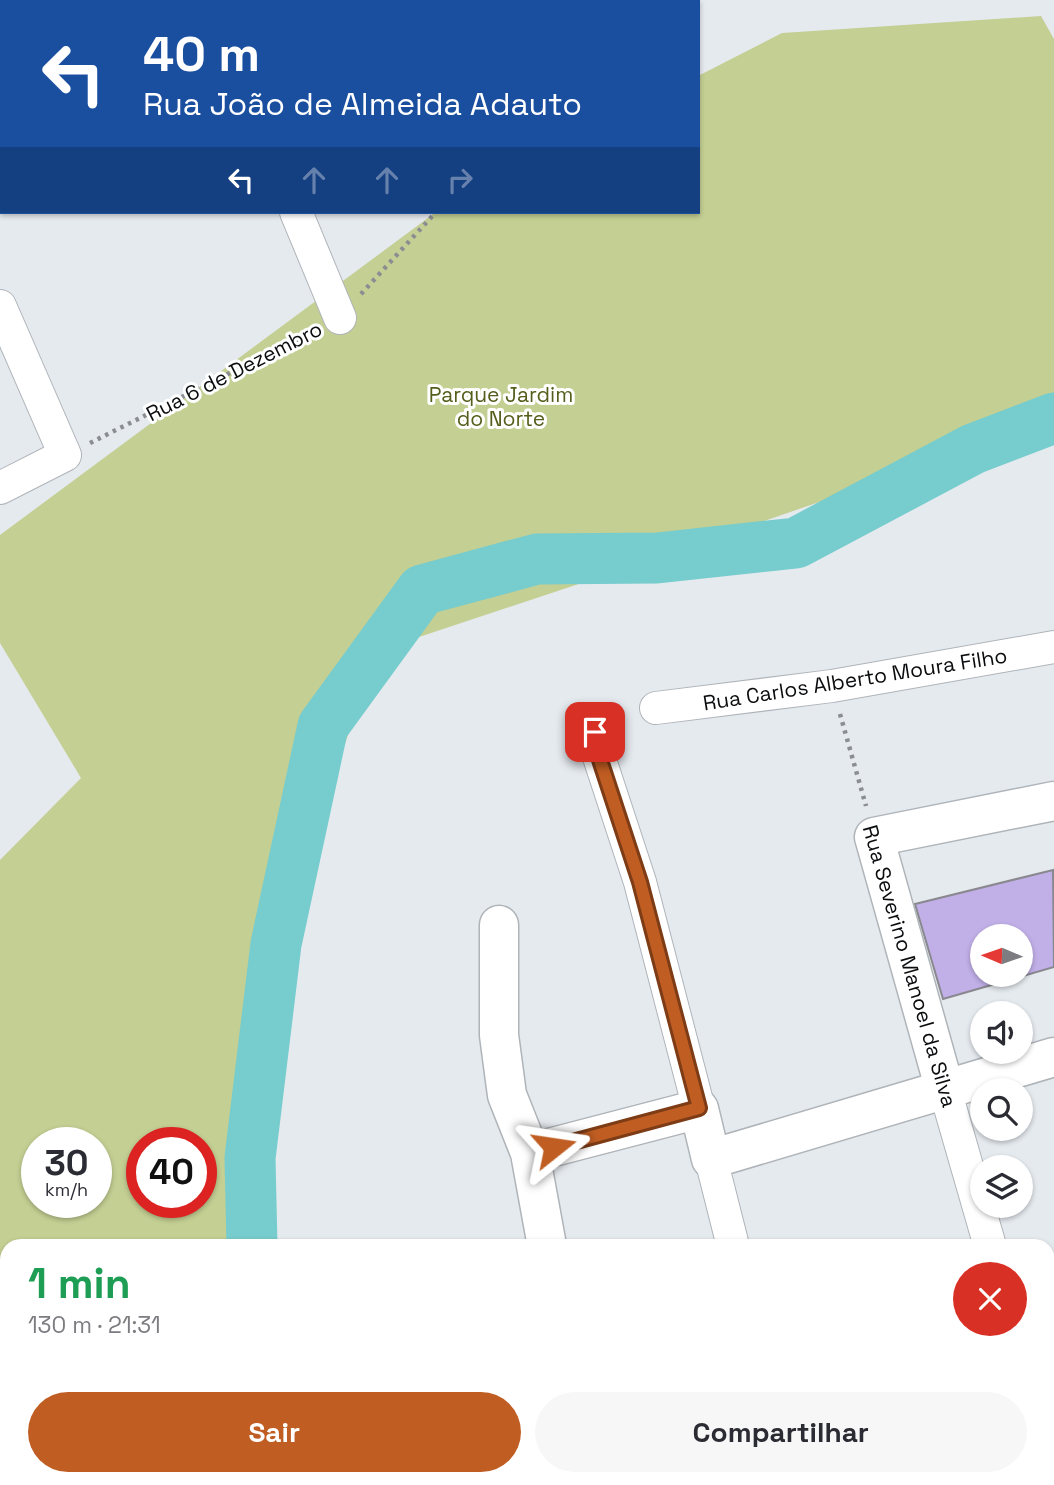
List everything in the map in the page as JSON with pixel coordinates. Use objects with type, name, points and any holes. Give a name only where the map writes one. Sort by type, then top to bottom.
[{"type":"street","points":[[297,214],[340,318]]},
{"type":"street","points":[[0,306],[65,455],[0,488]]},
{"type":"street","name":"Rua Carlos Alberto Moura Filho","points":[[656,709],[832,686],[1054,647]]},
{"type":"street","points":[[595,732],[599,757],[640,882],[731,1239]]},
{"type":"street","points":[[874,837],[1054,801]]},
{"type":"street","name":"Rua Severino Manoel da Silva","points":[[874,837],[988,1239]]},
{"type":"street","points":[[499,925],[499,1035],[507,1095],[530,1153],[546,1239]]},
{"type":"street","points":[[711,1159],[1054,1057]]},
{"type":"street","points":[[530,1153],[699,1108]]},
{"type":"path","name":"Rua 6 de Dezembro","points":[[65,455],[340,318],[434,214]]},
{"type":"path","name":"Rua Severino Manoel da Silva","points":[[832,686],[874,837]]},
{"type":"green space","name":"Parque Jardim do Norte","points":[[1041,16],[1054,39],[1054,426],[973,449],[377,651],[276,944],[254,1239],[0,1239],[0,860],[81,778],[0,643],[0,535],[433,214],[700,214],[700,75],[782,33]]},
{"type":"building","points":[[1053,870],[1054,967],[1033,973],[1033,924],[970,924],[970,987],[985,987],[943,999],[915,904]]},
{"type":"waterway","points":[[252,1239],[250,1158],[276,944],[323,726],[422,590],[537,559],[657,558],[796,543],[973,449],[1054,418]]},
{"type":"route","points":[[554,1147],[699,1108],[640,882],[599,757],[595,732]]}]
